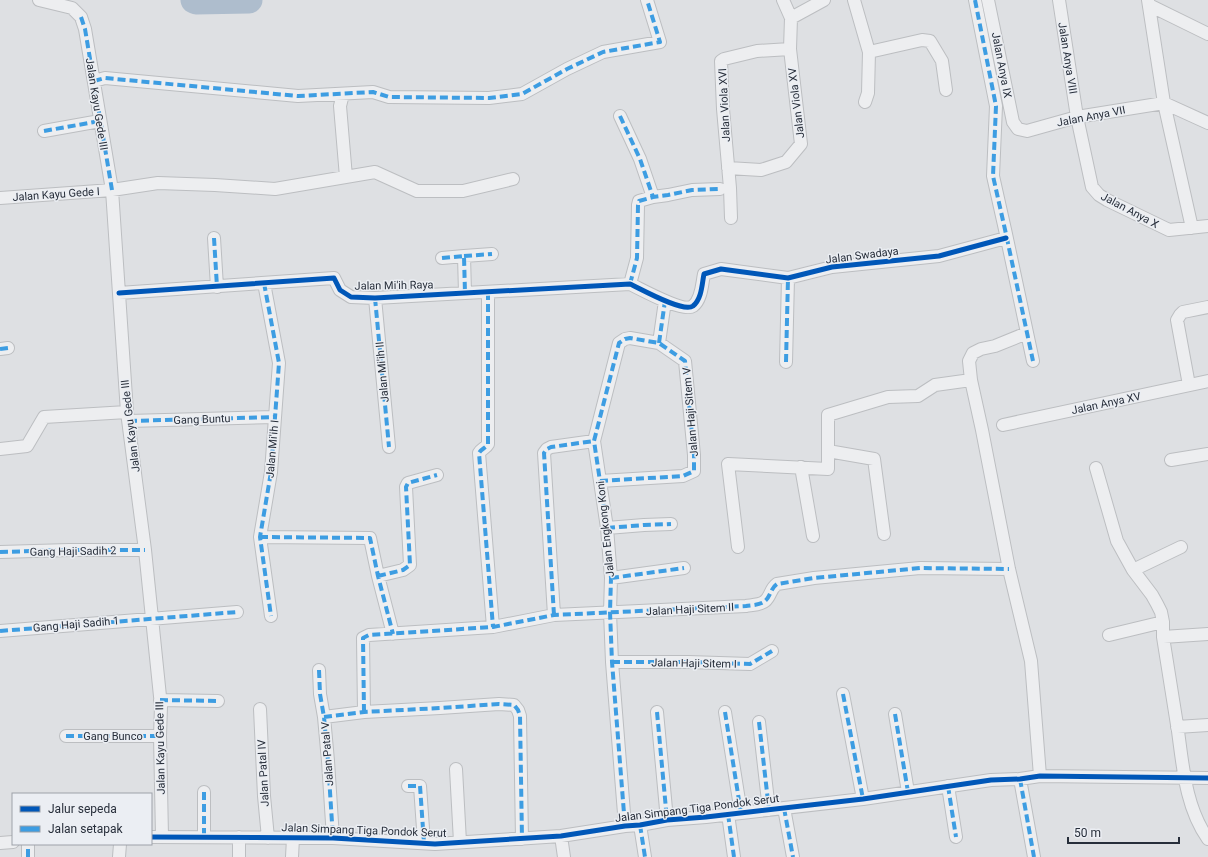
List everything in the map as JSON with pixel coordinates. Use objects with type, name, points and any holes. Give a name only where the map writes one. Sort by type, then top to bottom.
[{"type":"street","name":"Jalan Kayu Gede III","points":[[39,0],[72,8],[80,17],[85,29],[112,190],[128,416],[145,550],[160,700],[157,836]]},
{"type":"street","points":[[94,81],[105,78],[298,96],[372,92],[389,97],[489,98],[522,94],[567,69],[603,52],[660,42],[647,0]]},
{"type":"street","points":[[783,0],[791,18],[824,0]]},
{"type":"street","points":[[854,0],[869,52],[868,93],[865,102]]},
{"type":"street","points":[[975,0],[996,106],[993,176],[1033,361]]},
{"type":"street","name":"Jalan Anya IX","points":[[988,0],[1013,122],[1018,129]]},
{"type":"street","name":"Jalan Anya VIII","points":[[1059,0],[1077,117]]},
{"type":"street","points":[[1148,2],[1208,34]]},
{"type":"street","points":[[1148,2],[1164,103],[1192,228],[1208,226]]},
{"type":"street","name":"Jalan Viola XV","points":[[728,168],[761,170],[786,162],[801,144],[790,50],[791,18]]},
{"type":"street","points":[[869,52],[922,40],[930,41],[942,61],[946,90]]},
{"type":"street","name":"Jalan Viola XVI","points":[[731,218],[721,61],[757,51],[790,50]]},
{"type":"street","points":[[343,94],[340,106],[346,177]]},
{"type":"street","points":[[1164,103],[1208,123]]},
{"type":"street","name":"Jalan Anya VII","points":[[1018,129],[1027,131],[1077,117],[1164,103]]},
{"type":"street","points":[[620,116],[640,159],[653,197]]},
{"type":"street","name":"Jalan Anya X","points":[[1077,117],[1092,186],[1099,195],[1169,230],[1192,228]]},
{"type":"street","points":[[44,131],[100,120]]},
{"type":"street","name":"Jalan Kayu Gede I","points":[[0,198],[112,190],[158,184],[216,185],[275,189],[375,172],[417,191],[463,192],[513,179]]},
{"type":"street","points":[[630,284],[637,258],[639,201],[692,190],[720,189]]},
{"type":"street","points":[[214,238],[217,286]]},
{"type":"street","name":"Jalan Swadaya","points":[[630,284],[665,301],[686,308],[693,306],[698,299],[704,274],[721,269],[788,278],[832,267],[939,256],[1006,238]]},
{"type":"street","points":[[442,258],[492,254]]},
{"type":"street","points":[[464,256],[465,293]]},
{"type":"street","name":"Jalan Mi'ih Raya","points":[[119,293],[334,278],[340,290],[351,297],[375,298],[630,284]]},
{"type":"street","points":[[786,362],[788,278]]},
{"type":"street","name":"Jalan Mi'ih I","points":[[264,284],[279,363],[271,472],[260,537],[271,616]]},
{"type":"street","points":[[488,292],[488,444],[479,453],[493,627]]},
{"type":"street","name":"Jalan Mi'ih II","points":[[375,298],[389,447]]},
{"type":"street","points":[[659,343],[665,301]]},
{"type":"street","points":[[1188,385],[1177,324],[1178,318],[1183,312],[1208,307]]},
{"type":"street","points":[[1027,333],[995,346],[981,349],[973,353],[970,361],[971,380],[1009,569],[1031,661],[1040,776]]},
{"type":"street","name":"Jalan Engkong Koni","points":[[625,826],[612,662],[610,612],[611,578],[607,528],[594,441],[619,343],[630,338],[659,343]]},
{"type":"street","name":"Jalan Haji Sitem V","points":[[600,481],[683,476],[694,471],[694,455],[685,361],[659,343]]},
{"type":"street","points":[[738,547],[728,464],[828,469],[828,415],[888,398],[918,396],[935,385],[971,380]]},
{"type":"street","name":"Jalan Anya XV","points":[[1003,425],[1208,381]]},
{"type":"street","name":"Gang Buntu","points":[[0,449],[27,446],[44,417],[275,417]]},
{"type":"street","points":[[554,615],[544,453],[551,447],[594,441]]},
{"type":"street","points":[[828,451],[874,459],[884,534]]},
{"type":"street","points":[[1171,460],[1208,454]]},
{"type":"street","points":[[801,467],[813,536]]},
{"type":"street","points":[[1096,468],[1117,541],[1133,570],[1152,595],[1162,612],[1163,637],[1185,777],[1196,819],[1200,828],[1208,839]]},
{"type":"street","points":[[378,576],[403,570],[410,565],[406,487],[408,484],[437,475]]},
{"type":"street","points":[[607,528],[671,524]]},
{"type":"street","points":[[260,537],[370,538],[393,634]]},
{"type":"street","points":[[1133,570],[1181,547]]},
{"type":"street","name":"Gang Haji Sadih 2","points":[[0,552],[145,550]]},
{"type":"street","points":[[611,578],[684,568]]},
{"type":"street","name":"Jalan Haji Sitem II","points":[[364,712],[363,638],[369,635],[493,627],[554,615],[746,606],[761,604],[766,600],[772,588],[777,584],[814,578],[920,568],[1009,569]]},
{"type":"street","name":"Gang Haji Sadih 1","points":[[0,630],[237,612]]},
{"type":"street","points":[[1109,636],[1163,622]]},
{"type":"street","points":[[1163,637],[1208,634]]},
{"type":"street","name":"Jalan Haji Sitem I","points":[[612,662],[750,664],[772,651]]},
{"type":"street","name":"Jalan Patal V","points":[[319,670],[320,694],[324,717],[332,838]]},
{"type":"street","points":[[842,694],[863,799]]},
{"type":"street","points":[[160,700],[218,702]]},
{"type":"street","points":[[324,717],[364,712],[499,704],[514,705],[520,716],[522,839]]},
{"type":"street","name":"Jalan Patal IV","points":[[260,709],[264,796],[268,838]]},
{"type":"street","points":[[657,712],[667,820]]},
{"type":"street","points":[[725,712],[741,813]]},
{"type":"street","points":[[895,714],[908,792]]},
{"type":"street","points":[[759,722],[769,810]]},
{"type":"street","points":[[1177,728],[1208,725]]},
{"type":"street","name":"Gang Bunco","points":[[66,736],[160,736]]},
{"type":"street","points":[[456,769],[460,842]]},
{"type":"street","name":"Jalan Simpang Tiga Pondok Serut","points":[[157,836],[332,838],[435,844],[562,836],[667,820],[863,799],[990,780],[1020,779],[1040,776],[1208,778]]},
{"type":"street","points":[[1020,779],[1034,857]]},
{"type":"street","points":[[408,786],[420,786],[424,843]]},
{"type":"street","points":[[948,786],[956,837]]},
{"type":"street","points":[[204,792],[204,837]]},
{"type":"street","points":[[784,808],[793,857]]},
{"type":"street","points":[[728,814],[734,857]]},
{"type":"street","points":[[640,825],[645,857]]},
{"type":"street","points":[[562,836],[564,857]]},
{"type":"street","points":[[238,857],[239,837]]},
{"type":"street","points":[[292,857],[293,838]]},
{"type":"street","points":[[0,843],[12,842]]},
{"type":"street","points":[[28,845],[28,857]]},
{"type":"street","points":[[120,845],[120,857]]},
{"type":"waterway","points":[[194,0],[249,0]]},
{"type":"marked path","points":[[94,81],[105,78],[298,96],[373,92],[389,97],[489,98],[522,94],[567,69],[603,52],[660,42],[647,0]]},
{"type":"marked path","points":[[975,0],[996,106],[993,176],[1033,361]]},
{"type":"marked path","points":[[81,17],[85,29],[112,190]]},
{"type":"marked path","points":[[620,116],[640,159],[653,197]]},
{"type":"marked path","points":[[44,131],[100,121]]},
{"type":"marked path","points":[[630,284],[637,258],[639,201],[692,190],[720,189]]},
{"type":"marked path","points":[[214,238],[217,287]]},
{"type":"marked path","points":[[464,256],[492,254]]},
{"type":"marked path","points":[[442,258],[464,256],[465,293]]},
{"type":"marked path","points":[[786,362],[788,278]]},
{"type":"marked path","points":[[264,283],[279,363],[271,472],[260,537],[271,616]]},
{"type":"marked path","points":[[488,292],[488,444],[479,453],[493,627]]},
{"type":"marked path","points":[[375,298],[389,447]]},
{"type":"marked path","points":[[659,343],[665,301]]},
{"type":"marked path","points":[[600,481],[683,476],[694,471],[694,455],[685,361],[659,343],[630,338],[619,343],[594,441],[607,528],[611,578],[610,612],[612,662],[625,826]]},
{"type":"marked path","points":[[0,349],[8,348]]},
{"type":"marked path","points":[[129,421],[275,417]]},
{"type":"marked path","points":[[554,615],[544,453],[551,447],[594,441]]},
{"type":"marked path","points":[[378,576],[403,570],[410,565],[406,487],[408,483],[437,475]]},
{"type":"marked path","points":[[607,528],[671,524]]},
{"type":"marked path","points":[[260,537],[370,538],[393,634]]},
{"type":"marked path","points":[[0,552],[145,550]]},
{"type":"marked path","points":[[611,578],[684,568]]},
{"type":"marked path","points":[[364,712],[363,638],[369,635],[493,627],[554,615],[754,605],[765,601],[777,584],[814,578],[920,568],[1009,569]]},
{"type":"marked path","points":[[0,631],[237,612]]},
{"type":"marked path","points":[[612,662],[750,664],[772,651]]},
{"type":"marked path","points":[[319,670],[320,694],[324,717],[328,761],[333,838]]},
{"type":"marked path","points":[[843,694],[863,799]]},
{"type":"marked path","points":[[160,700],[218,701]]},
{"type":"marked path","points":[[324,717],[364,712],[499,704],[514,705],[520,716],[522,839]]},
{"type":"marked path","points":[[657,712],[667,820]]},
{"type":"marked path","points":[[725,712],[741,813]]},
{"type":"marked path","points":[[895,714],[908,792]]},
{"type":"marked path","points":[[759,722],[769,810]]},
{"type":"marked path","points":[[66,736],[160,736]]},
{"type":"marked path","points":[[1020,779],[1034,857]]},
{"type":"marked path","points":[[408,786],[420,786],[424,843]]},
{"type":"marked path","points":[[948,786],[956,837]]},
{"type":"marked path","points":[[204,792],[204,837]]},
{"type":"marked path","points":[[784,808],[793,857]]},
{"type":"marked path","points":[[728,814],[734,857]]},
{"type":"marked path","points":[[640,825],[645,857]]},
{"type":"marked path","points":[[28,845],[28,857]]},
{"type":"cycle path","points":[[119,293],[334,278],[340,290],[351,297],[375,298],[630,284],[672,303],[688,307],[693,306],[698,299],[704,274],[721,269],[788,278],[832,267],[939,256],[1006,238]]},
{"type":"cycle path","points":[[152,837],[333,838],[435,844],[561,836],[667,820],[863,799],[991,780],[1020,779],[1040,776],[1208,778]]}]
